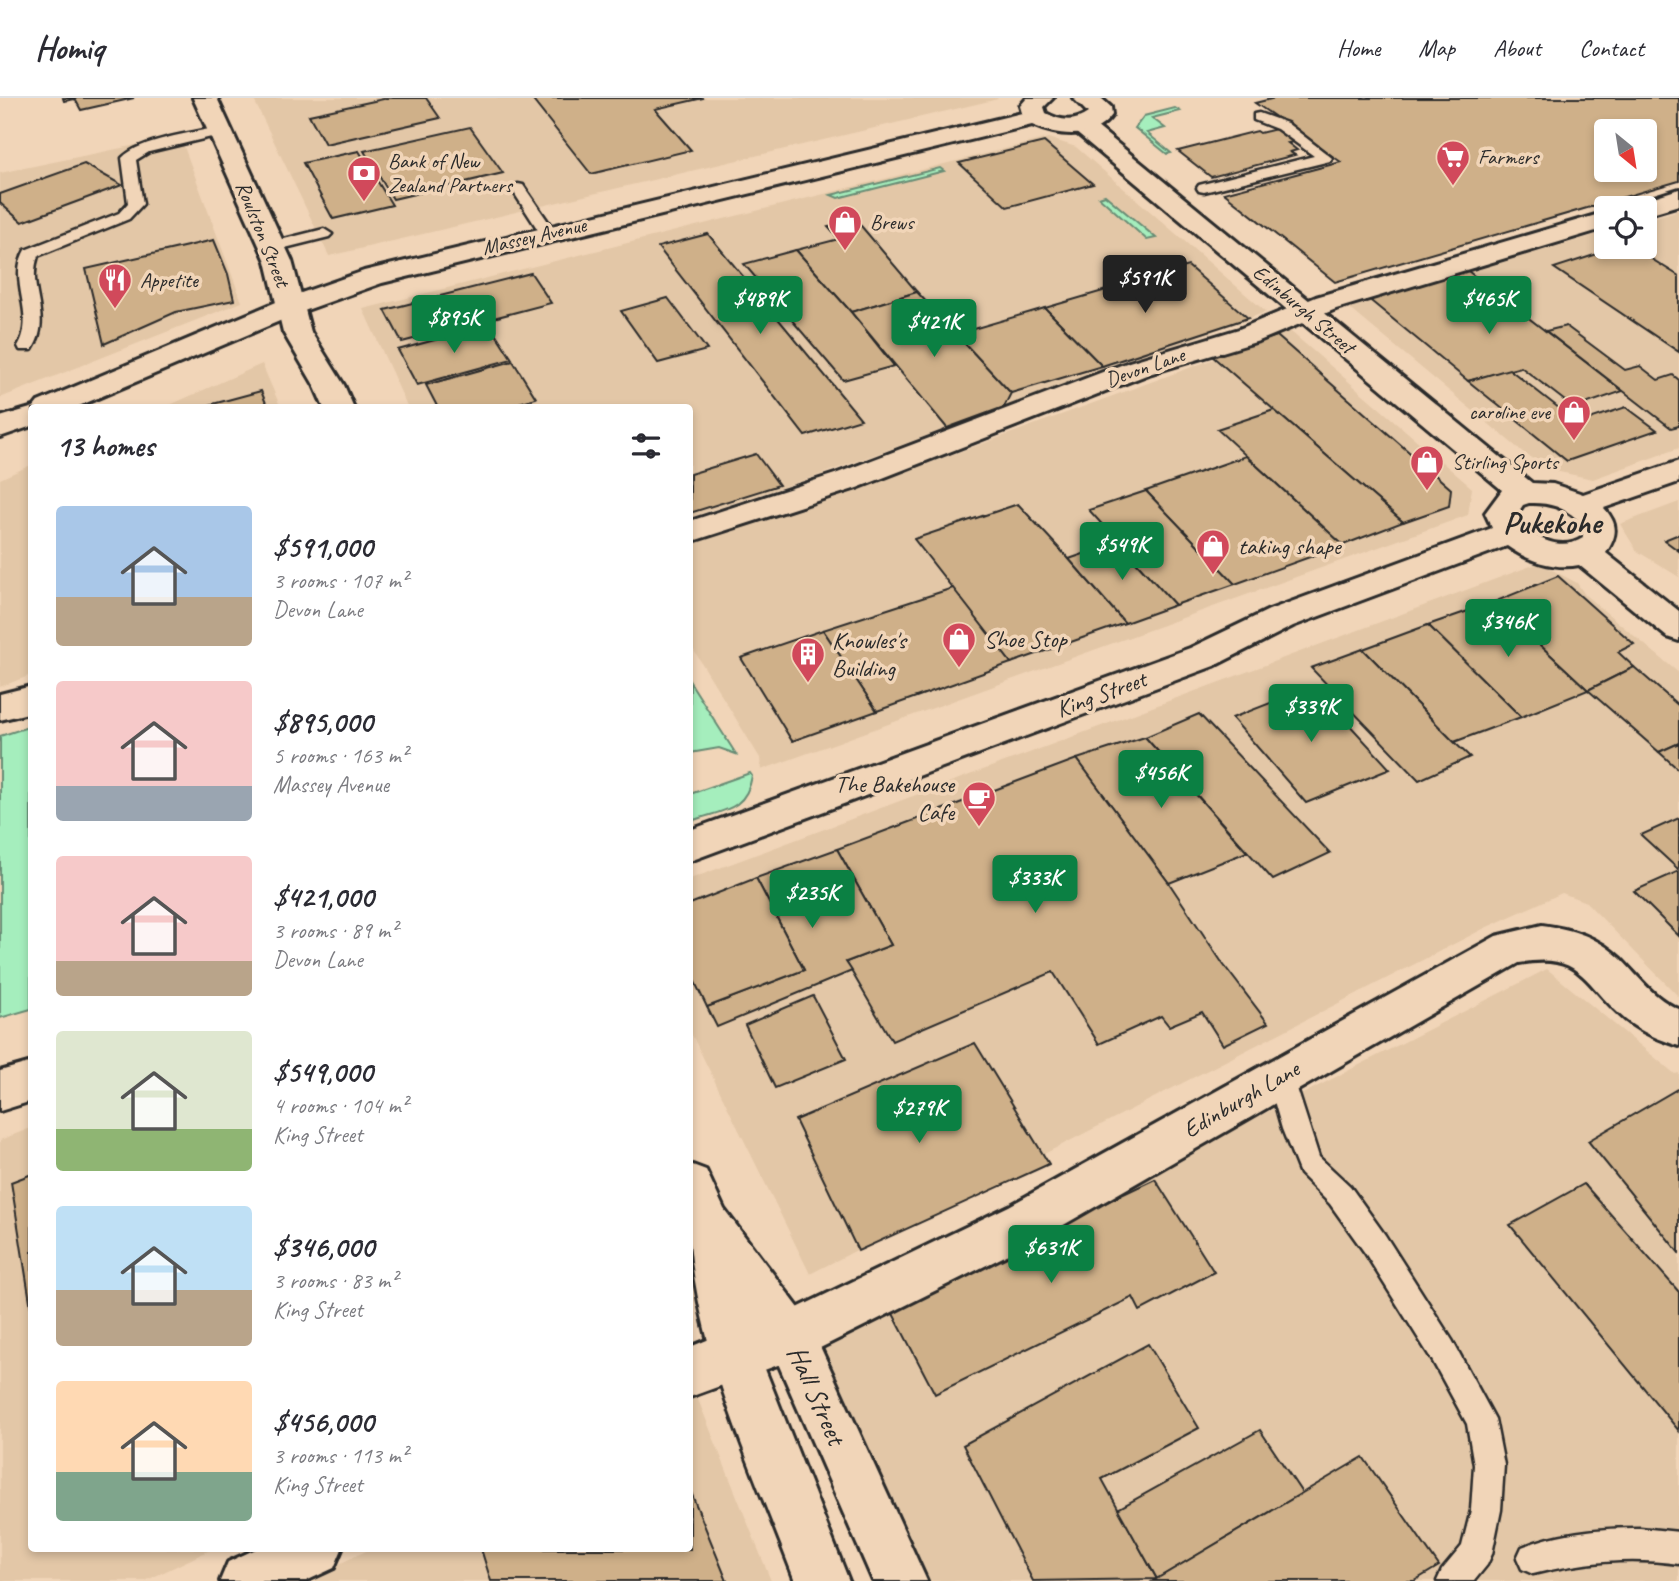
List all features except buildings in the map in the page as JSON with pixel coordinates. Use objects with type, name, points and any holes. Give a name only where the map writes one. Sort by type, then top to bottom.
[{"type":"street","name":"Roulston Street","points":[[205,98],[272,246],[284,277],[302,344],[330,385],[337,404]]},
{"type":"street","points":[[1038,108],[1051,125],[1120,98]]},
{"type":"street","name":"Massey Avenue","points":[[58,404],[291,306],[373,277],[1038,108]]},
{"type":"street","name":"Edinburgh Street","points":[[1088,109],[1307,311],[1525,493]]},
{"type":"street","points":[[1657,204],[1679,197]]},
{"type":"street","name":"Devon Lane","points":[[693,531],[846,481],[1139,368],[1249,335],[1342,298],[1594,224]]},
{"type":"street","points":[[0,428],[28,417]]},
{"type":"street","points":[[1582,505],[1679,471]]},
{"type":"street","points":[[1525,493],[1558,495],[1582,505],[1600,525],[1600,535],[1592,548],[1568,555],[1541,551],[1510,534],[1502,522],[1501,513],[1512,498],[1525,493]]},
{"type":"street","name":"King Street","points":[[693,845],[1202,657],[1281,618],[1510,534]]},
{"type":"street","points":[[1584,552],[1679,629]]},
{"type":"street","points":[[0,707],[28,700]]},
{"type":"street","name":"Edinburgh Lane","points":[[693,1371],[734,1354],[792,1337],[1035,1217],[1510,948],[1537,941],[1569,946],[1598,962],[1659,1021],[1679,1028]]},
{"type":"street","points":[[0,1091],[28,1082]]},
{"type":"street","name":"Hall Street","points":[[699,1205],[792,1337],[900,1581]]},
{"type":"street","name":"Hall Street","points":[[699,1205],[734,1354],[822,1581]]},
{"type":"street","points":[[247,1581],[309,1552]]},
{"type":"lane","points":[[1204,188],[1325,158],[1282,126],[1259,117]]},
{"type":"lane","points":[[26,346],[34,338],[36,329],[26,275],[27,261],[31,253],[124,216],[136,204],[129,158],[144,149],[219,131]]},
{"type":"lane","points":[[518,188],[548,233]]},
{"type":"lane","points":[[272,246],[324,234]]},
{"type":"lane","points":[[1280,1076],[1295,1129],[1310,1165],[1340,1195],[1375,1244],[1442,1350],[1480,1419],[1489,1465],[1486,1510],[1476,1554],[1453,1581]]},
{"type":"lane","points":[[1533,1558],[1591,1544],[1648,1543],[1679,1548]]},
{"type":"shaded area","points":[[253,98],[997,98],[998,99],[329,256]]},
{"type":"shaded area","points":[[180,136],[242,302],[0,398],[0,173]]},
{"type":"shaded area","points":[[1048,138],[1076,147],[1266,312],[811,478],[693,516],[693,404],[406,404],[363,309]]},
{"type":"shaded area","points":[[1679,210],[1679,448],[1593,479],[1550,470],[1525,454],[1348,307],[1594,235],[1594,259],[1657,259],[1657,216]]},
{"type":"shaded area","points":[[1290,331],[1472,488],[1468,515],[761,770],[760,758],[693,649],[693,543],[853,491]]},
{"type":"shaded area","points":[[262,364],[279,404],[172,404]]},
{"type":"shaded area","points":[[28,466],[28,676],[0,687],[0,479]]},
{"type":"shaded area","points":[[1679,502],[1679,577],[1637,551],[1620,524]]},
{"type":"shaded area","points":[[1539,563],[1577,583],[1585,595],[1679,673],[1679,997],[1586,902],[1562,893],[1485,928],[810,1274],[693,1037],[693,878]]},
{"type":"shaded area","points":[[1547,969],[1675,1074],[1679,1073],[1679,1581],[929,1581],[819,1341]]},
{"type":"shaded area","points":[[28,1129],[28,1552],[206,1552],[145,1581],[0,1581],[0,1140]]},
{"type":"shaded area","points":[[695,1392],[771,1581],[304,1581],[364,1552],[693,1552]]},
{"type":"green space","points":[[1175,108],[1180,111],[1152,118],[1165,128],[1147,133],[1171,153],[1167,154],[1135,128],[1144,116]]},
{"type":"green space","points":[[940,168],[944,171],[838,198],[831,195]]},
{"type":"green space","points":[[1105,195],[1156,238],[1147,240],[1099,197]]},
{"type":"green space","points":[[693,687],[736,754],[719,748],[693,752]]},
{"type":"green space","points":[[28,727],[28,1010],[0,1018],[0,736]]},
{"type":"green space","points":[[750,773],[752,776],[749,788],[739,803],[724,811],[694,820],[693,793]]},
{"type":"place","name":"Farmers","points":[[1453,187]]},
{"type":"place","name":"Bank of New Zealand Partners","points":[[364,203]]},
{"type":"place","name":"Brews","points":[[845,252]]},
{"type":"place","name":"Appetite","points":[[115,310]]},
{"type":"place","name":"caroline eve","points":[[1574,442]]},
{"type":"place","name":"Stirling Sports","points":[[1427,492]]},
{"type":"place","name":"taking shape","points":[[1213,576]]},
{"type":"place","name":"Shoe Stop","points":[[959,669]]},
{"type":"place","name":"Knowles's Building","points":[[808,684]]},
{"type":"place","name":"The Bakehouse Cafe","points":[[979,828]]},
{"type":"district","name":"Pukekohe","points":[[1552,522]]}]
